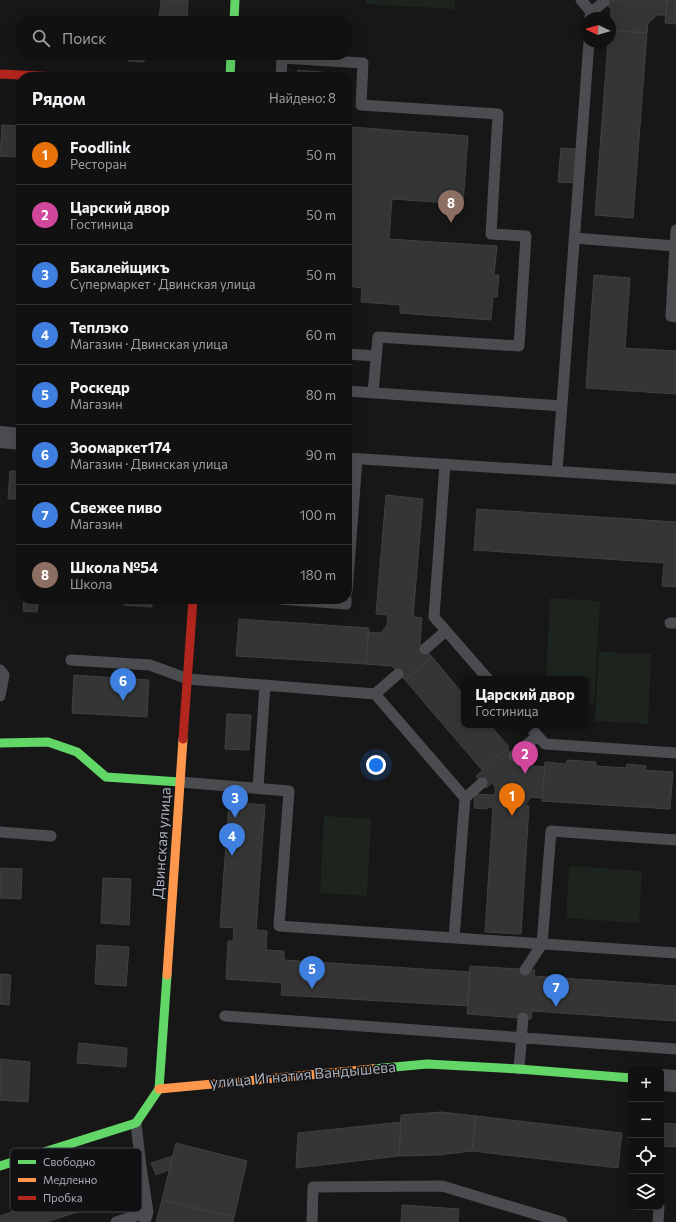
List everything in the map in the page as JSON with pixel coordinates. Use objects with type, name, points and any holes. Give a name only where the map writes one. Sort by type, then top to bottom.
[{"type":"street","points":[[234,16],[235,0]]},
{"type":"street","points":[[230,72],[231,60]]},
{"type":"street","points":[[0,74],[16,75]]},
{"type":"street","points":[[0,437],[16,438]]},
{"type":"street","name":"Двинская улица","points":[[159,1089],[193,604]]},
{"type":"street","points":[[0,743],[48,742],[77,752],[106,777],[180,782]]},
{"type":"street","name":"улица Игнатия Вандышева","points":[[159,1089],[427,1064],[519,1069],[628,1078]]},
{"type":"street","points":[[664,1080],[676,1081]]},
{"type":"street","points":[[57,1148],[136,1123],[159,1089]]},
{"type":"street","points":[[0,1166],[10,1163]]},
{"type":"lane","points":[[581,0],[589,12]]},
{"type":"lane","points":[[594,12],[604,2]]},
{"type":"lane","points":[[557,471],[589,48]]},
{"type":"lane","points":[[281,60],[281,72]]},
{"type":"lane","points":[[328,60],[363,63],[361,105],[498,114],[491,234],[526,236],[519,346],[378,337],[373,393]]},
{"type":"lane","points":[[676,230],[671,316],[676,317]]},
{"type":"lane","points":[[574,238],[675,246]]},
{"type":"lane","points":[[352,354],[376,356]]},
{"type":"lane","points":[[352,391],[562,406]]},
{"type":"lane","points":[[352,459],[676,479]]},
{"type":"lane","points":[[445,464],[434,617],[485,676]]},
{"type":"lane","points":[[425,649],[446,631]]},
{"type":"lane","points":[[71,660],[150,665],[188,679],[375,694],[464,798],[454,938]]},
{"type":"lane","points":[[0,670],[4,675],[0,696]]},
{"type":"lane","points":[[375,694],[398,674]]},
{"type":"lane","points":[[258,788],[265,685]]},
{"type":"lane","points":[[530,728],[544,744],[676,753]]},
{"type":"lane","points":[[514,756],[537,736]]},
{"type":"lane","points":[[180,782],[289,791],[279,926],[676,953]]},
{"type":"lane","points":[[464,798],[482,783]]},
{"type":"lane","points":[[525,970],[542,944],[551,831],[676,840]]},
{"type":"lane","points":[[0,832],[51,836]]},
{"type":"lane","points":[[225,1016],[676,1049]]},
{"type":"lane","points":[[519,1069],[523,1018]]},
{"type":"lane","points":[[136,1123],[139,1148]]},
{"type":"lane","points":[[116,1222],[146,1217],[142,1177]]},
{"type":"lane","points":[[312,1222],[313,1187],[442,1186],[562,1222]]},
{"type":"lane","points":[[658,1222],[659,1210]]},
{"type":"shaded area","points":[[366,0],[455,0],[455,9],[366,4]]},
{"type":"shaded area","points":[[550,598],[600,601],[594,703],[589,703],[589,676],[546,676]]},
{"type":"shaded area","points":[[599,652],[651,654],[648,724],[595,721]]},
{"type":"shaded area","points":[[324,816],[371,819],[367,896],[320,893]]},
{"type":"shaded area","points":[[569,866],[642,871],[639,923],[566,918]]},
{"type":"building","points":[[161,0],[188,0],[187,16],[159,16]]},
{"type":"building","points":[[602,0],[667,0],[666,15],[657,15],[648,23],[647,33],[616,30],[616,12],[611,12],[611,9]]},
{"type":"building","points":[[667,0],[676,0],[676,24],[665,23]]},
{"type":"building","points":[[616,30],[647,33],[633,218],[595,215],[608,48],[616,48]]},
{"type":"building","points":[[128,60],[144,60],[144,62]]},
{"type":"building","points":[[298,70],[320,72],[298,72]]},
{"type":"building","points":[[2,125],[16,126],[16,157],[0,156]]},
{"type":"building","points":[[352,127],[468,136],[463,204],[392,199],[389,239],[497,246],[494,275],[499,275],[497,297],[493,297],[491,320],[400,313],[400,305],[361,302],[362,288],[352,287]]},
{"type":"building","points":[[561,148],[577,149],[575,183],[558,182]]},
{"type":"building","points":[[594,275],[630,278],[625,348],[676,351],[676,394],[586,388]]},
{"type":"building","points":[[10,471],[16,471],[16,499],[8,499]]},
{"type":"building","points":[[386,495],[423,499],[413,617],[422,618],[420,643],[432,657],[405,680],[392,666],[366,664],[368,632],[381,633],[387,625],[388,615],[376,614]]},
{"type":"building","points":[[477,509],[676,522],[676,587],[662,586],[664,563],[474,550]]},
{"type":"building","points":[[24,604],[38,604],[37,612],[23,611]]},
{"type":"building","points":[[152,604],[152,607],[124,605]]},
{"type":"building","points":[[239,619],[369,628],[366,664],[236,656]]},
{"type":"building","points":[[432,657],[461,691],[461,728],[493,728],[509,747],[482,770],[405,680]]},
{"type":"building","points":[[74,675],[149,680],[147,717],[72,713]]},
{"type":"building","points":[[227,714],[251,715],[249,750],[225,749]]},
{"type":"building","points":[[507,748],[522,765],[545,767],[542,798],[531,797],[525,805],[529,806],[521,934],[485,932],[493,808],[474,808],[475,794],[495,795],[495,787],[492,783],[486,788],[476,776]]},
{"type":"building","points":[[567,760],[596,762],[596,766],[626,768],[627,764],[646,766],[645,770],[673,772],[670,809],[542,801],[545,762],[566,764]]},
{"type":"building","points":[[229,802],[265,805],[256,930],[267,931],[266,950],[284,951],[284,960],[470,972],[468,1006],[281,995],[282,983],[226,979],[228,941],[233,941],[234,928],[220,927]]},
{"type":"building","points":[[0,868],[22,869],[21,899],[0,898]]},
{"type":"building","points":[[103,878],[131,879],[129,925],[101,923]]},
{"type":"building","points":[[97,945],[129,947],[126,986],[95,984]]},
{"type":"building","points":[[470,966],[535,970],[534,976],[676,986],[676,1021],[532,1011],[531,1019],[467,1014]]},
{"type":"building","points":[[0,974],[11,975],[9,1005],[0,1004]]},
{"type":"building","points":[[79,1043],[127,1048],[126,1067],[77,1063]]},
{"type":"building","points":[[0,1059],[30,1062],[28,1102],[0,1100]]},
{"type":"building","points":[[441,1112],[476,1116],[472,1151],[438,1155],[399,1156],[401,1115]]},
{"type":"building","points":[[476,1116],[622,1133],[618,1168],[472,1151]]},
{"type":"building","points":[[401,1122],[399,1156],[296,1168],[298,1133]]},
{"type":"building","points":[[664,1123],[676,1124],[676,1147],[664,1146]]},
{"type":"building","points":[[176,1143],[247,1161],[234,1217],[162,1200]]},
{"type":"building","points":[[173,1156],[169,1170],[156,1175],[151,1163]]},
{"type":"building","points":[[162,1200],[234,1217],[233,1222],[156,1222]]},
{"type":"building","points":[[402,1205],[459,1209],[458,1222],[401,1222]]},
{"type":"building","points":[[11,1212],[77,1212],[47,1222],[0,1222],[0,1216]]},
{"type":"traffic: fast","points":[[234,16],[235,0]]},
{"type":"traffic: fast","points":[[230,72],[231,60]]},
{"type":"traffic: fast","points":[[0,743],[48,742],[77,752],[106,777],[180,782]]},
{"type":"traffic: fast","points":[[57,1148],[136,1123],[159,1089],[167,975]]},
{"type":"traffic: fast","points":[[373,1069],[427,1064],[519,1069],[628,1078]]},
{"type":"traffic: fast","points":[[0,1166],[10,1163]]},
{"type":"traffic: slow","points":[[167,975],[183,739]]},
{"type":"traffic: slow","points":[[159,1089],[373,1069]]},
{"type":"traffic: jam","points":[[0,74],[16,75]]},
{"type":"traffic: jam","points":[[183,739],[193,604]]},
{"type":"place","name":"Школа №54","points":[[451,223]]},
{"type":"place","name":"Зоомаркет174","points":[[123,701]]},
{"type":"place","name":"Царский двор","points":[[525,774]]},
{"type":"place","name":"Foodlink","points":[[512,816]]},
{"type":"place","name":"Бакалейщикъ","points":[[235,818]]},
{"type":"place","name":"Теплэко","points":[[232,856]]},
{"type":"place","name":"Роскедр","points":[[312,989]]},
{"type":"place","name":"Свежее пиво","points":[[556,1007]]}]
